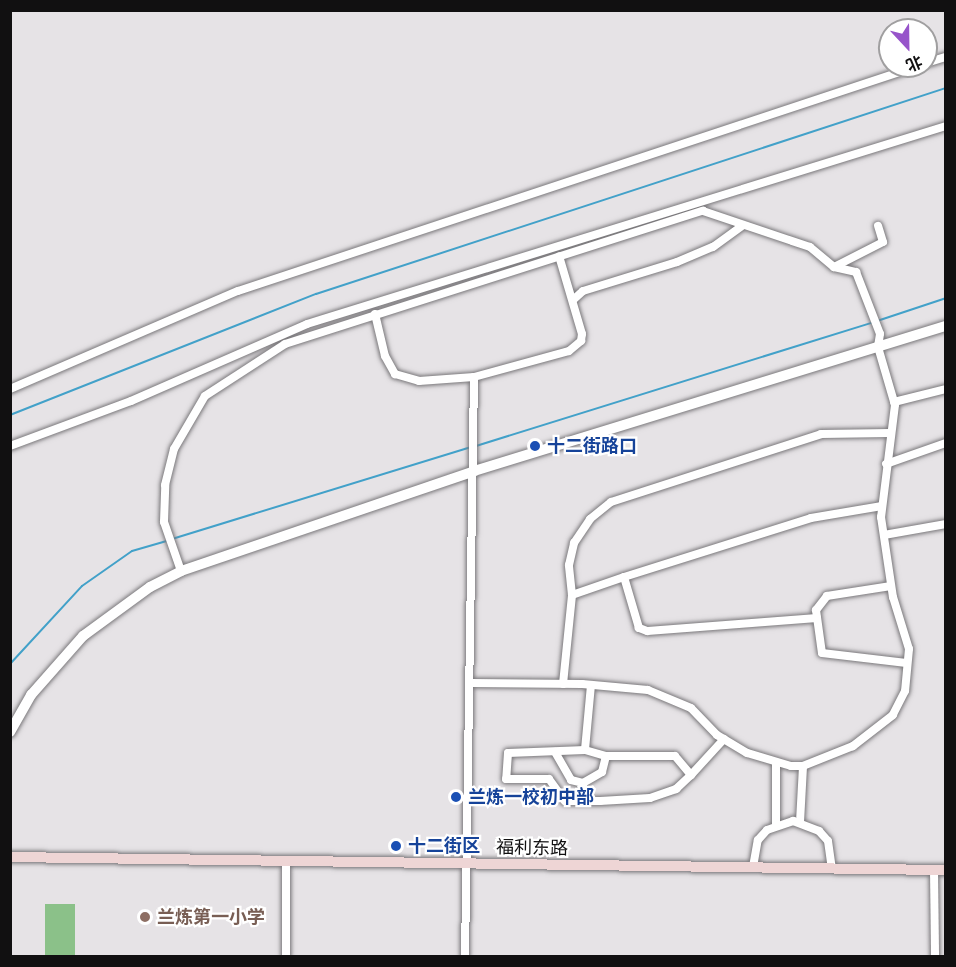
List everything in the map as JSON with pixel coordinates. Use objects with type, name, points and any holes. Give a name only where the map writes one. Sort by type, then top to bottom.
[{"type":"main road","name":"福利东路","points":[[10,857],[940,870]]},
{"type":"street","points":[[10,389],[238,291],[882,78]]},
{"type":"street","points":[[10,446],[152,392],[307,324],[945,126]]},
{"type":"street","points":[[182,571],[167,528],[165,485],[174,449],[206,396],[285,344],[703,212],[810,247],[834,267],[856,272],[874,313],[880,334],[878,347],[894,402],[882,506],[891,586],[909,649],[906,663],[906,691],[892,715],[853,746],[803,766],[776,764],[724,739],[692,708],[648,690],[591,685],[471,683]]},
{"type":"street","points":[[573,300],[583,291],[677,262],[713,247],[743,225]]},
{"type":"street","points":[[834,267],[883,242],[878,226]]},
{"type":"street","points":[[375,314],[385,356],[395,374],[419,381],[474,377],[577,347],[582,334],[559,256]]},
{"type":"street","points":[[10,732],[31,695],[83,636],[150,587],[182,571],[474,467],[945,326]]},
{"type":"street","points":[[465,957],[470,863],[474,377]]},
{"type":"street","points":[[894,402],[945,389]]},
{"type":"street","points":[[563,684],[572,596],[569,565],[574,543],[590,519],[611,502],[821,434],[890,433]]},
{"type":"street","points":[[886,464],[945,443]]},
{"type":"street","points":[[572,596],[811,518],[882,506]]},
{"type":"street","points":[[884,535],[945,524]]},
{"type":"street","points":[[624,578],[639,627],[647,631],[817,618]]},
{"type":"street","points":[[891,586],[827,596],[816,610],[822,652],[906,663]]},
{"type":"street","points":[[585,750],[591,685]]},
{"type":"street","points":[[691,775],[675,756],[606,756],[585,750],[508,753],[506,779],[549,779],[566,801],[650,798],[675,789],[691,775],[724,739]]},
{"type":"street","points":[[555,752],[571,780],[583,783],[602,772],[606,756]]},
{"type":"street","points":[[776,764],[776,825]]},
{"type":"street","points":[[800,822],[803,766]]},
{"type":"street","points":[[583,783],[583,801]]},
{"type":"street","points":[[753,867],[758,840],[776,825],[800,822],[819,831],[828,841],[832,868]]},
{"type":"street","points":[[286,861],[286,957]]},
{"type":"street","points":[[935,957],[940,870]]},
{"type":"green space","points":[[45,904],[75,904],[75,956],[45,956]]},
{"type":"waterway","points":[[10,415],[316,294],[946,88]]},
{"type":"waterway","points":[[877,321],[946,298]]},
{"type":"waterway","points":[[476,446],[872,323]]},
{"type":"waterway","points":[[172,539],[471,447]]},
{"type":"waterway","points":[[10,664],[82,586],[132,551],[167,541]]},
{"type":"place","name":"十二街路口","points":[[535,446]]},
{"type":"place","name":"兰炼一校初中部","points":[[456,797]]},
{"type":"place","name":"十二街区","points":[[396,846]]},
{"type":"place","name":"兰炼第一小学","points":[[145,917]]}]
